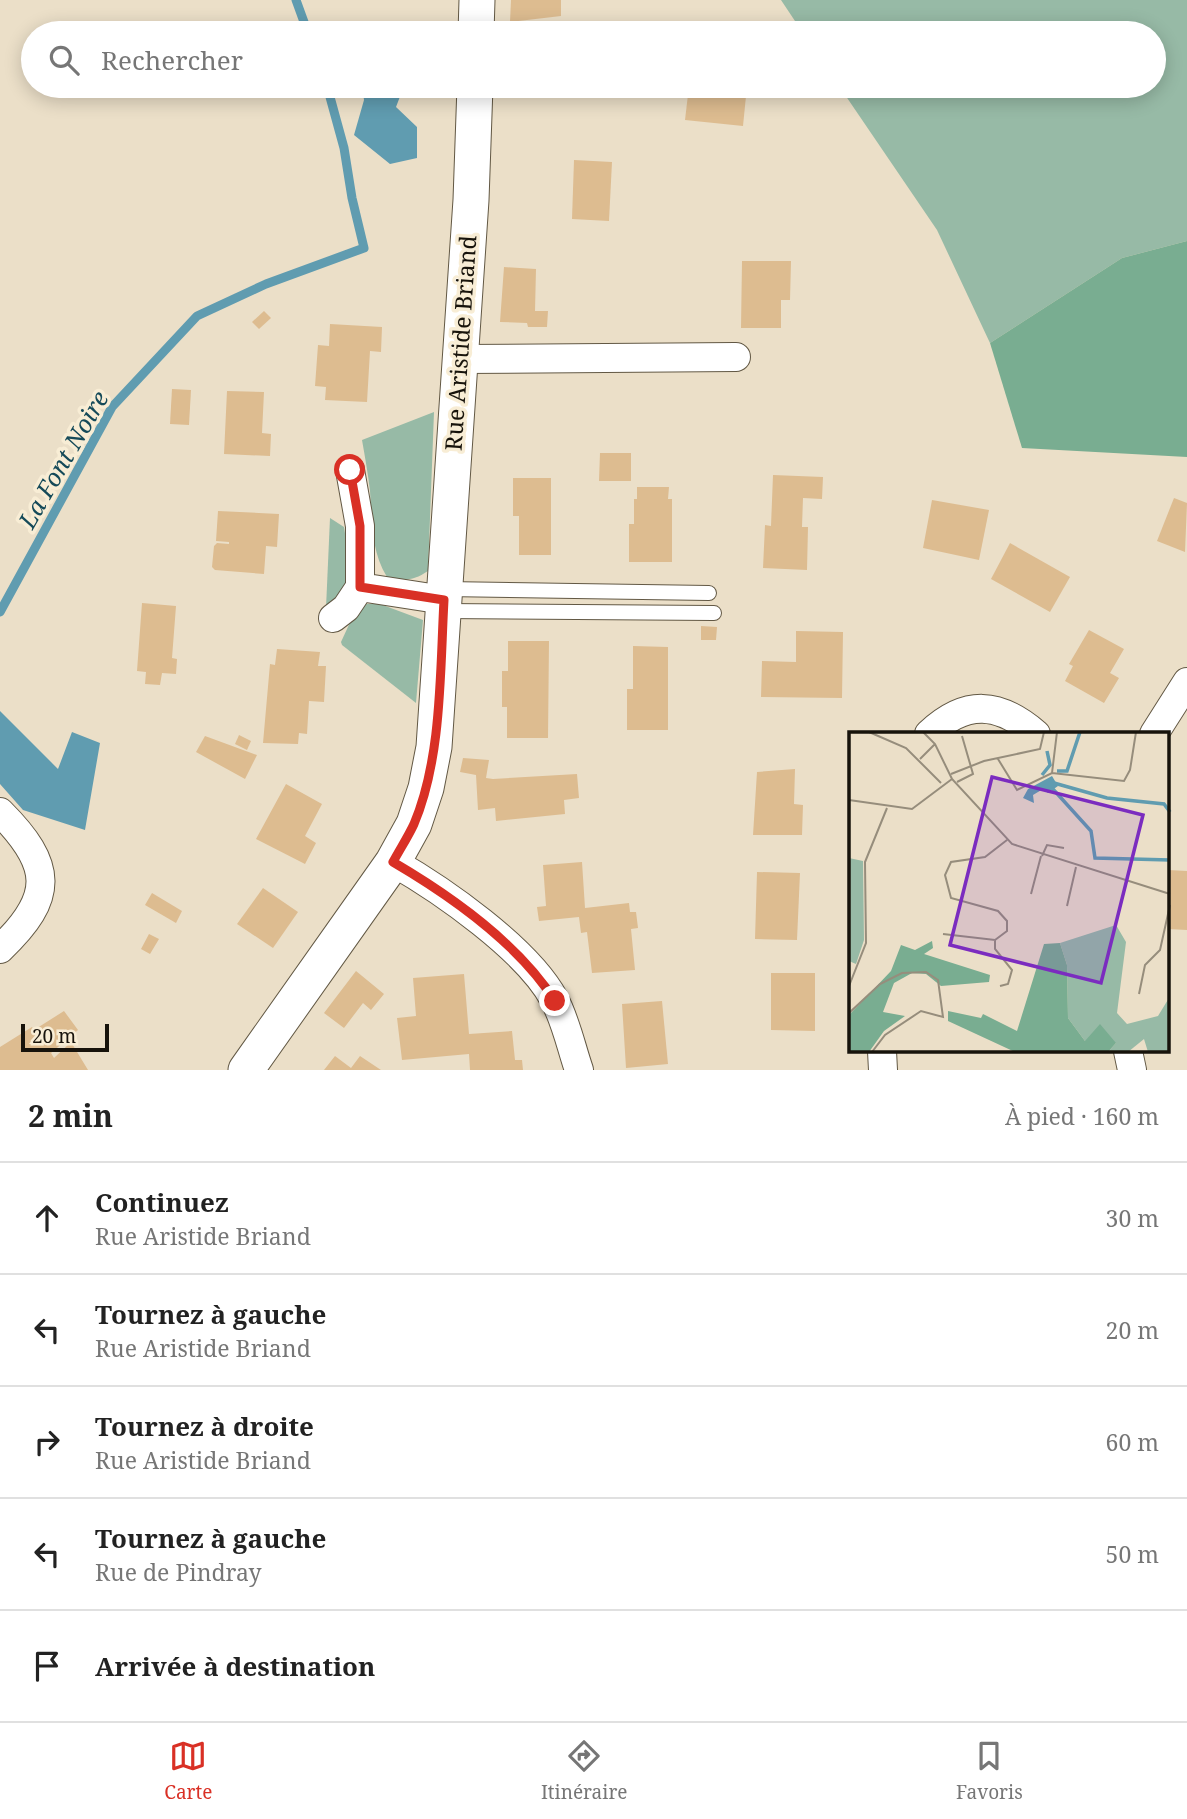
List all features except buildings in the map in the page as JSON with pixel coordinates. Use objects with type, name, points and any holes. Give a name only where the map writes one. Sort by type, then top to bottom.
[{"type":"street","points":[[476,21],[477,0]]},
{"type":"street","name":"Rue Aristide Briand","points":[[246,1070],[393,862],[414,824],[426,788],[434,747],[471,200],[475,98]]},
{"type":"street","points":[[460,359],[736,357]]},
{"type":"street","points":[[333,618],[346,608],[360,587],[360,526],[350,470]]},
{"type":"street","points":[[360,587],[444,600]]},
{"type":"street","points":[[1155,732],[1187,682]]},
{"type":"street","points":[[932,732],[947,720],[968,711],[985,708],[1001,710],[1019,719],[1034,732]]},
{"type":"street","points":[[0,812],[13,824],[29,847],[40,867],[43,883],[39,899],[29,915],[13,937],[0,949]]},
{"type":"street","points":[[393,862],[431,884],[471,915],[520,957],[541,980],[555,1001],[579,1070]]},
{"type":"street","points":[[882,1052],[883,1070]]},
{"type":"street","points":[[1128,1052],[1132,1070]]},
{"type":"lane","points":[[444,600],[709,593]]},
{"type":"lane","points":[[444,600],[714,613]]},
{"type":"green space","points":[[781,0],[1187,0],[1187,241],[1122,258],[990,343],[937,230],[847,98],[1166,98],[1166,21],[795,21]]},
{"type":"green space","points":[[1187,241],[1187,457],[1022,448],[990,343],[1122,258]]},
{"type":"green space","points":[[434,412],[428,571],[408,579],[387,577],[375,546],[362,440]]},
{"type":"green space","points":[[330,518],[344,527],[350,565],[348,592],[326,608]]},
{"type":"green space","points":[[364,604],[380,604],[423,620],[416,703],[342,645],[353,616]]},
{"type":"water","points":[[399,98],[396,107],[417,127],[417,158],[390,164],[354,135],[364,100]]},
{"type":"water","points":[[0,711],[58,769],[72,732],[100,743],[85,830],[23,810],[0,784]]},
{"type":"waterway","name":"La Font Noire","points":[[296,0],[304,21]]},
{"type":"waterway","name":"La Font Noire","points":[[0,612],[112,407],[197,316],[266,284],[364,248],[344,148],[330,98]]},
{"type":"route","points":[[350,470],[360,526],[360,587],[444,600],[434,747],[426,788],[414,824],[393,862],[431,884],[520,957],[541,980],[555,1001]]}]
